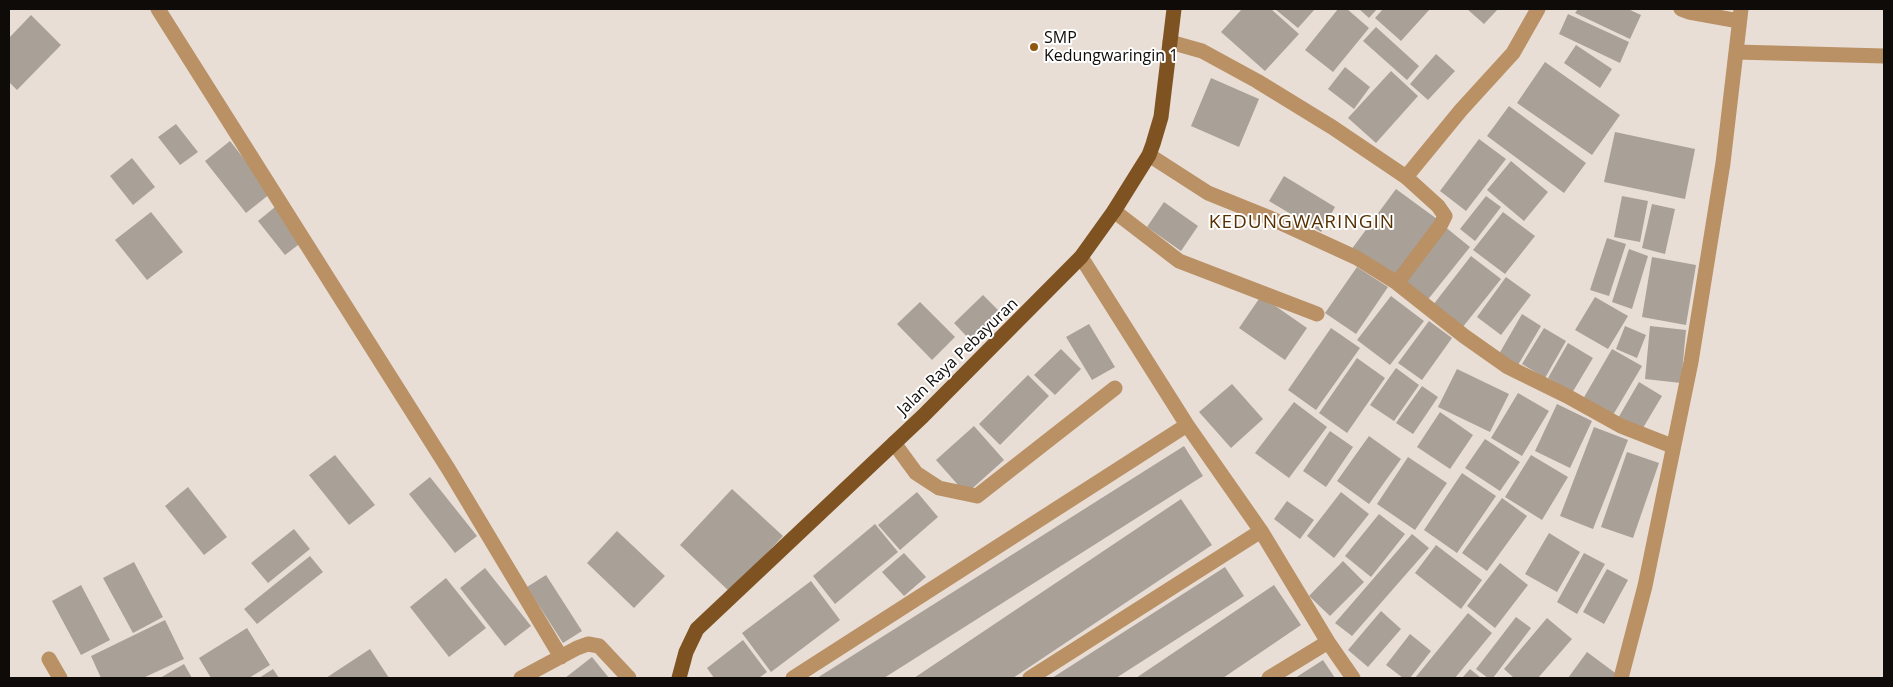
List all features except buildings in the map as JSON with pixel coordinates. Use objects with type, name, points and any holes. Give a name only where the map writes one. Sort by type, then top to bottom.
[{"type":"main road","name":"Jalan Raya Pebayuran","points":[[679,678],[686,652],[697,629],[894,443],[998,342],[1081,257],[1114,211],[1149,155],[1161,117],[1174,9]]},
{"type":"street","points":[[158,9],[449,470],[561,657]]},
{"type":"street","points":[[1406,177],[1461,110],[1513,53],[1538,9]]},
{"type":"street","points":[[1621,678],[1645,586],[1672,446],[1691,362],[1722,163],[1740,15],[1689,12],[1681,9]]},
{"type":"street","points":[[1170,42],[1202,51],[1257,81],[1332,127],[1406,177],[1438,206],[1445,216],[1440,226],[1397,284]]},
{"type":"street","points":[[1736,52],[1884,56]]},
{"type":"street","points":[[1149,155],[1208,193],[1270,218],[1357,258],[1397,284],[1464,336],[1508,367],[1568,396],[1620,426],[1672,446]]},
{"type":"street","points":[[1114,211],[1179,261],[1317,314]]},
{"type":"street","points":[[1081,257],[1187,425],[1261,531],[1328,642],[1353,678]]},
{"type":"street","points":[[894,443],[916,473],[939,488],[977,496],[1115,388]]},
{"type":"street","points":[[792,678],[1187,425]]},
{"type":"street","points":[[1030,678],[1261,531]]},
{"type":"street","points":[[1269,678],[1328,642]]},
{"type":"street","points":[[521,678],[588,644],[599,646],[629,678]]},
{"type":"street","points":[[48,659],[60,678]]},
{"type":"place","name":"SMP Kedungwaringin 1","points":[[1034,47]]},
{"type":"district","name":"KEDUNGWARINGIN","points":[[1302,223]]}]
